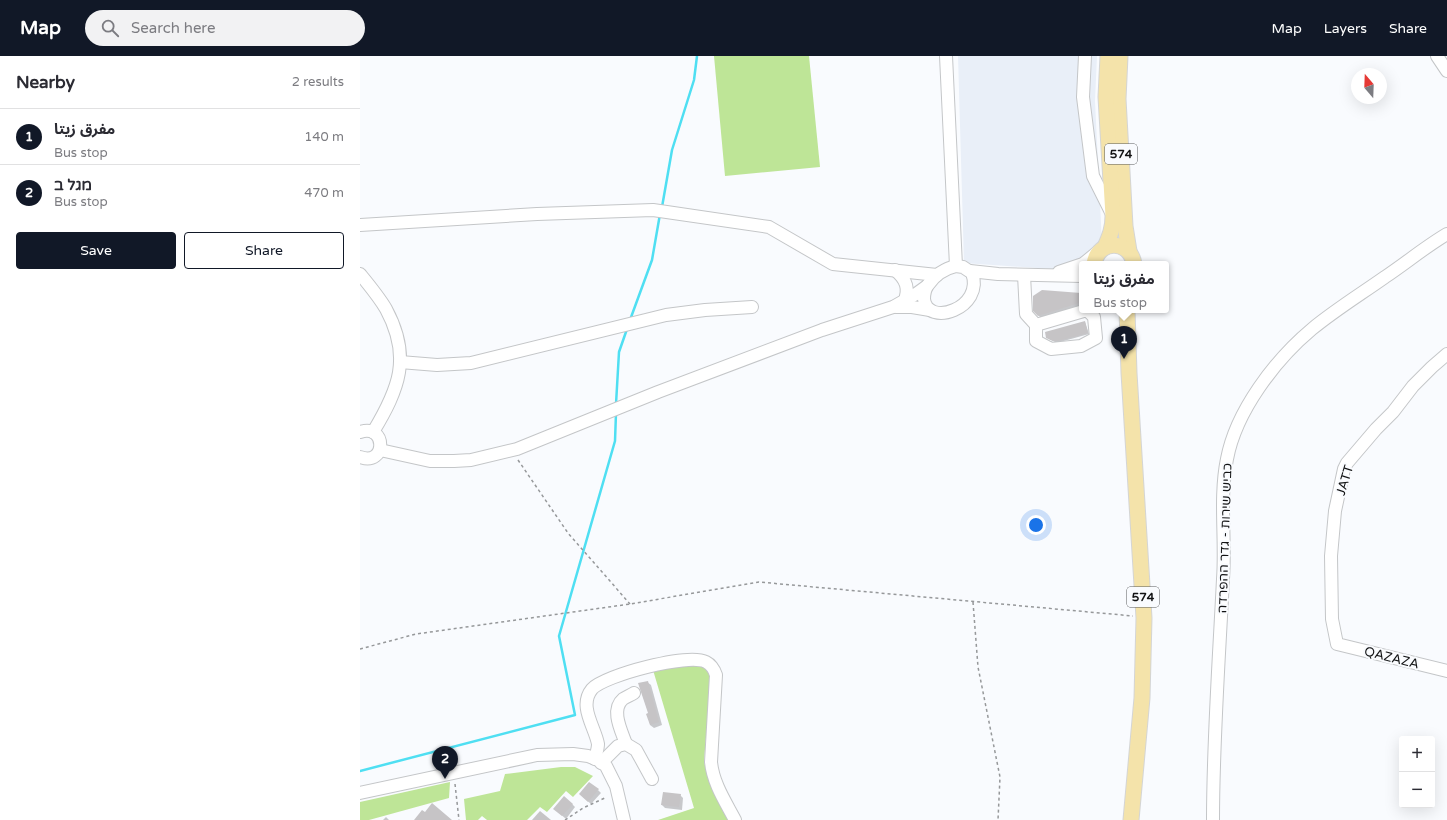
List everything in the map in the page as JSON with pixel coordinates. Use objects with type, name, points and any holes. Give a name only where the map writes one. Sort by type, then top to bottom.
[{"type":"main road","name":"574","points":[[1099,254],[1112,232],[1113,216],[1106,97],[1108,56]]},
{"type":"main road","name":"574","points":[[1120,56],[1118,98],[1124,226],[1132,258]]},
{"type":"main road","name":"574","points":[[1099,254],[1111,245],[1118,245],[1124,247],[1132,258]]},
{"type":"main road","name":"574","points":[[1119,313],[1129,373]]},
{"type":"main road","name":"574","points":[[1127,313],[1129,373],[1144,618],[1142,698],[1131,820]]},
{"type":"street","points":[[946,56],[956,266]]},
{"type":"street","points":[[1085,56],[1083,97],[1093,176],[1113,216]]},
{"type":"street","points":[[1437,56],[1447,71]]},
{"type":"street","points":[[360,225],[537,214],[653,210],[769,227],[833,264],[937,274]]},
{"type":"street","name":"כביש שירות - גדר ההפרדה","points":[[1213,820],[1215,732],[1224,561],[1224,483],[1227,459],[1233,438],[1257,391],[1276,366],[1303,336],[1340,307],[1447,234]]},
{"type":"street","points":[[1088,261],[1099,254]]},
{"type":"street","points":[[1048,275],[1079,265]]},
{"type":"street","points":[[380,450],[430,461],[471,460],[511,451],[822,330],[904,302],[927,286],[937,274],[948,268],[956,266],[963,267],[970,271],[998,274],[1079,276]]},
{"type":"street","points":[[896,270],[905,280],[907,287],[907,295],[904,302]]},
{"type":"street","points":[[970,271],[974,278],[973,290]]},
{"type":"street","points":[[360,274],[386,308],[395,329],[400,349],[400,362],[396,387],[388,409],[373,432]]},
{"type":"street","points":[[889,308],[912,307],[941,313],[953,311],[966,302],[973,290],[987,279],[998,274]]},
{"type":"street","points":[[1024,275],[1026,314],[1036,324],[1036,341],[1051,349],[1081,346],[1096,338],[1094,317],[1090,313]]},
{"type":"street","points":[[927,286],[924,300],[930,310]]},
{"type":"street","points":[[400,362],[437,365],[471,363],[666,315],[705,310],[752,307]]},
{"type":"street","points":[[1036,324],[1079,312]]},
{"type":"street","name":"JATT","points":[[1337,644],[1332,619],[1331,556],[1336,512],[1344,469],[1347,463],[1376,429],[1393,412],[1414,386],[1447,354]]},
{"type":"street","points":[[360,432],[364,430],[373,432],[380,440],[380,450],[377,454],[370,458],[360,457]]},
{"type":"street","name":"QAZAZA","points":[[1337,644],[1447,671]]},
{"type":"street","points":[[598,761],[598,746],[586,708],[592,689],[607,680],[652,666],[686,660],[705,661],[714,667],[716,675],[711,762],[712,771],[720,792],[735,820]]},
{"type":"street","points":[[634,693],[622,700],[617,709],[617,717],[626,744],[636,750],[652,779]]},
{"type":"street","points":[[598,761],[618,746],[626,744]]},
{"type":"street","points":[[360,793],[537,755],[573,754],[588,756],[606,766],[618,792],[624,820]]},
{"type":"path","points":[[511,451],[568,533],[630,604]]},
{"type":"path","points":[[360,649],[416,634],[630,604],[759,582],[1144,618]]},
{"type":"path","points":[[973,602],[978,668],[1000,777],[998,820]]},
{"type":"path","points":[[454,773],[459,820]]},
{"type":"path","points":[[565,820],[584,808],[618,792]]},
{"type":"shaded area","points":[[958,56],[1097,56],[1095,101],[1103,261],[1079,261],[1079,271],[964,263]]},
{"type":"green space","points":[[714,56],[809,56],[820,167],[725,176]]},
{"type":"green space","points":[[692,663],[708,668],[711,677],[704,761],[717,799],[729,820],[658,820],[694,808],[653,670]]},
{"type":"green space","points":[[561,767],[575,767],[593,776],[573,797],[566,791],[547,812],[540,807],[527,820],[487,820],[482,816],[478,820],[466,820],[464,799],[500,791],[505,774]]},
{"type":"green space","points":[[450,782],[449,798],[369,820],[360,820],[360,802]]},
{"type":"building","points":[[1042,290],[1079,293],[1079,303],[1038,316],[1033,311],[1033,296]]},
{"type":"building","points":[[1085,321],[1088,333],[1058,341],[1053,341],[1046,338],[1045,332]]},
{"type":"building","points":[[648,681],[659,722],[650,725],[646,714],[648,713],[638,683]]},
{"type":"building","points":[[589,782],[599,789],[588,802],[579,794]]},
{"type":"building","points":[[663,792],[681,794],[679,807],[661,805]]},
{"type":"building","points":[[564,796],[573,804],[562,816],[553,809]]},
{"type":"building","points":[[432,803],[452,820],[414,820],[422,810],[425,812]]},
{"type":"building","points":[[540,811],[551,820],[532,820]]},
{"type":"waterway","points":[[662,207],[672,150],[694,80],[697,56]]},
{"type":"waterway","points":[[630,320],[652,260],[660,214]]},
{"type":"waterway","points":[[616,404],[619,352],[627,329]]},
{"type":"waterway","points":[[360,771],[575,715],[559,636],[615,441],[616,413]]},
{"type":"place","name":"مفرق زيتا","points":[[1124,359]]},
{"type":"place","name":"מגל ב","points":[[445,779]]}]
